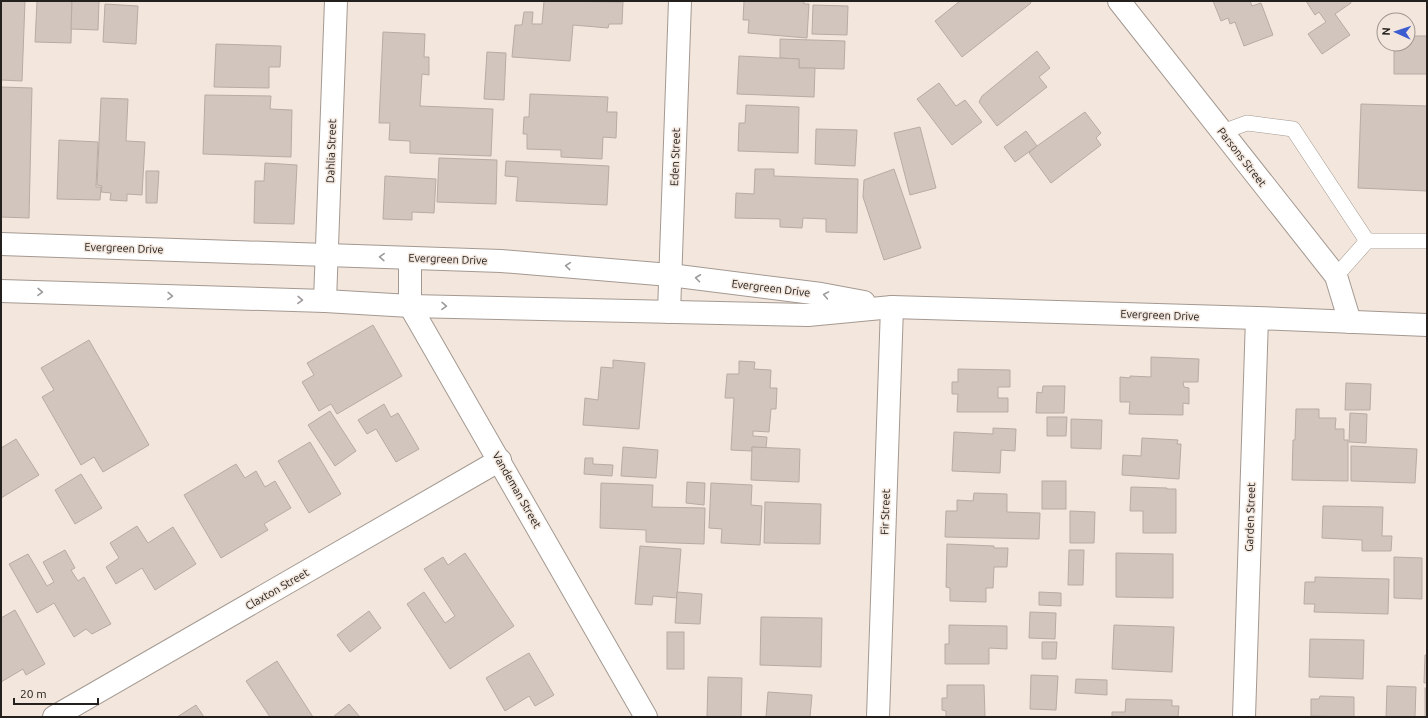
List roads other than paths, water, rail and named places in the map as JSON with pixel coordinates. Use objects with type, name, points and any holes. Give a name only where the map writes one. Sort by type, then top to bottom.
[{"type":"street","name":"Dahlia Street","points":[[325,301],[336,1]]},
{"type":"street","name":"Eden Street","points":[[669,312],[680,1]]},
{"type":"street","name":"Parsons Street","points":[[1119,1],[1336,276],[1350,322]]},
{"type":"street","name":"Evergreen Drive","points":[[1,244],[501,261],[670,275],[821,294],[892,307]]},
{"type":"street","points":[[410,258],[410,306]]},
{"type":"street","name":"Evergreen Drive","points":[[1,291],[325,301],[410,306],[808,315],[892,307],[1258,318],[1427,325]]},
{"type":"street","name":"Vandeman Street","points":[[410,306],[500,460],[644,716]]},
{"type":"street","name":"Fir Street","points":[[878,717],[892,307]]},
{"type":"street","name":"Garden Street","points":[[1244,717],[1258,318]]},
{"type":"street","name":"Claxton Street","points":[[54,717],[500,460]]},
{"type":"lane","points":[[1222,132],[1247,122],[1293,130],[1367,241]]},
{"type":"lane","points":[[1336,276],[1367,241],[1427,241]]}]
